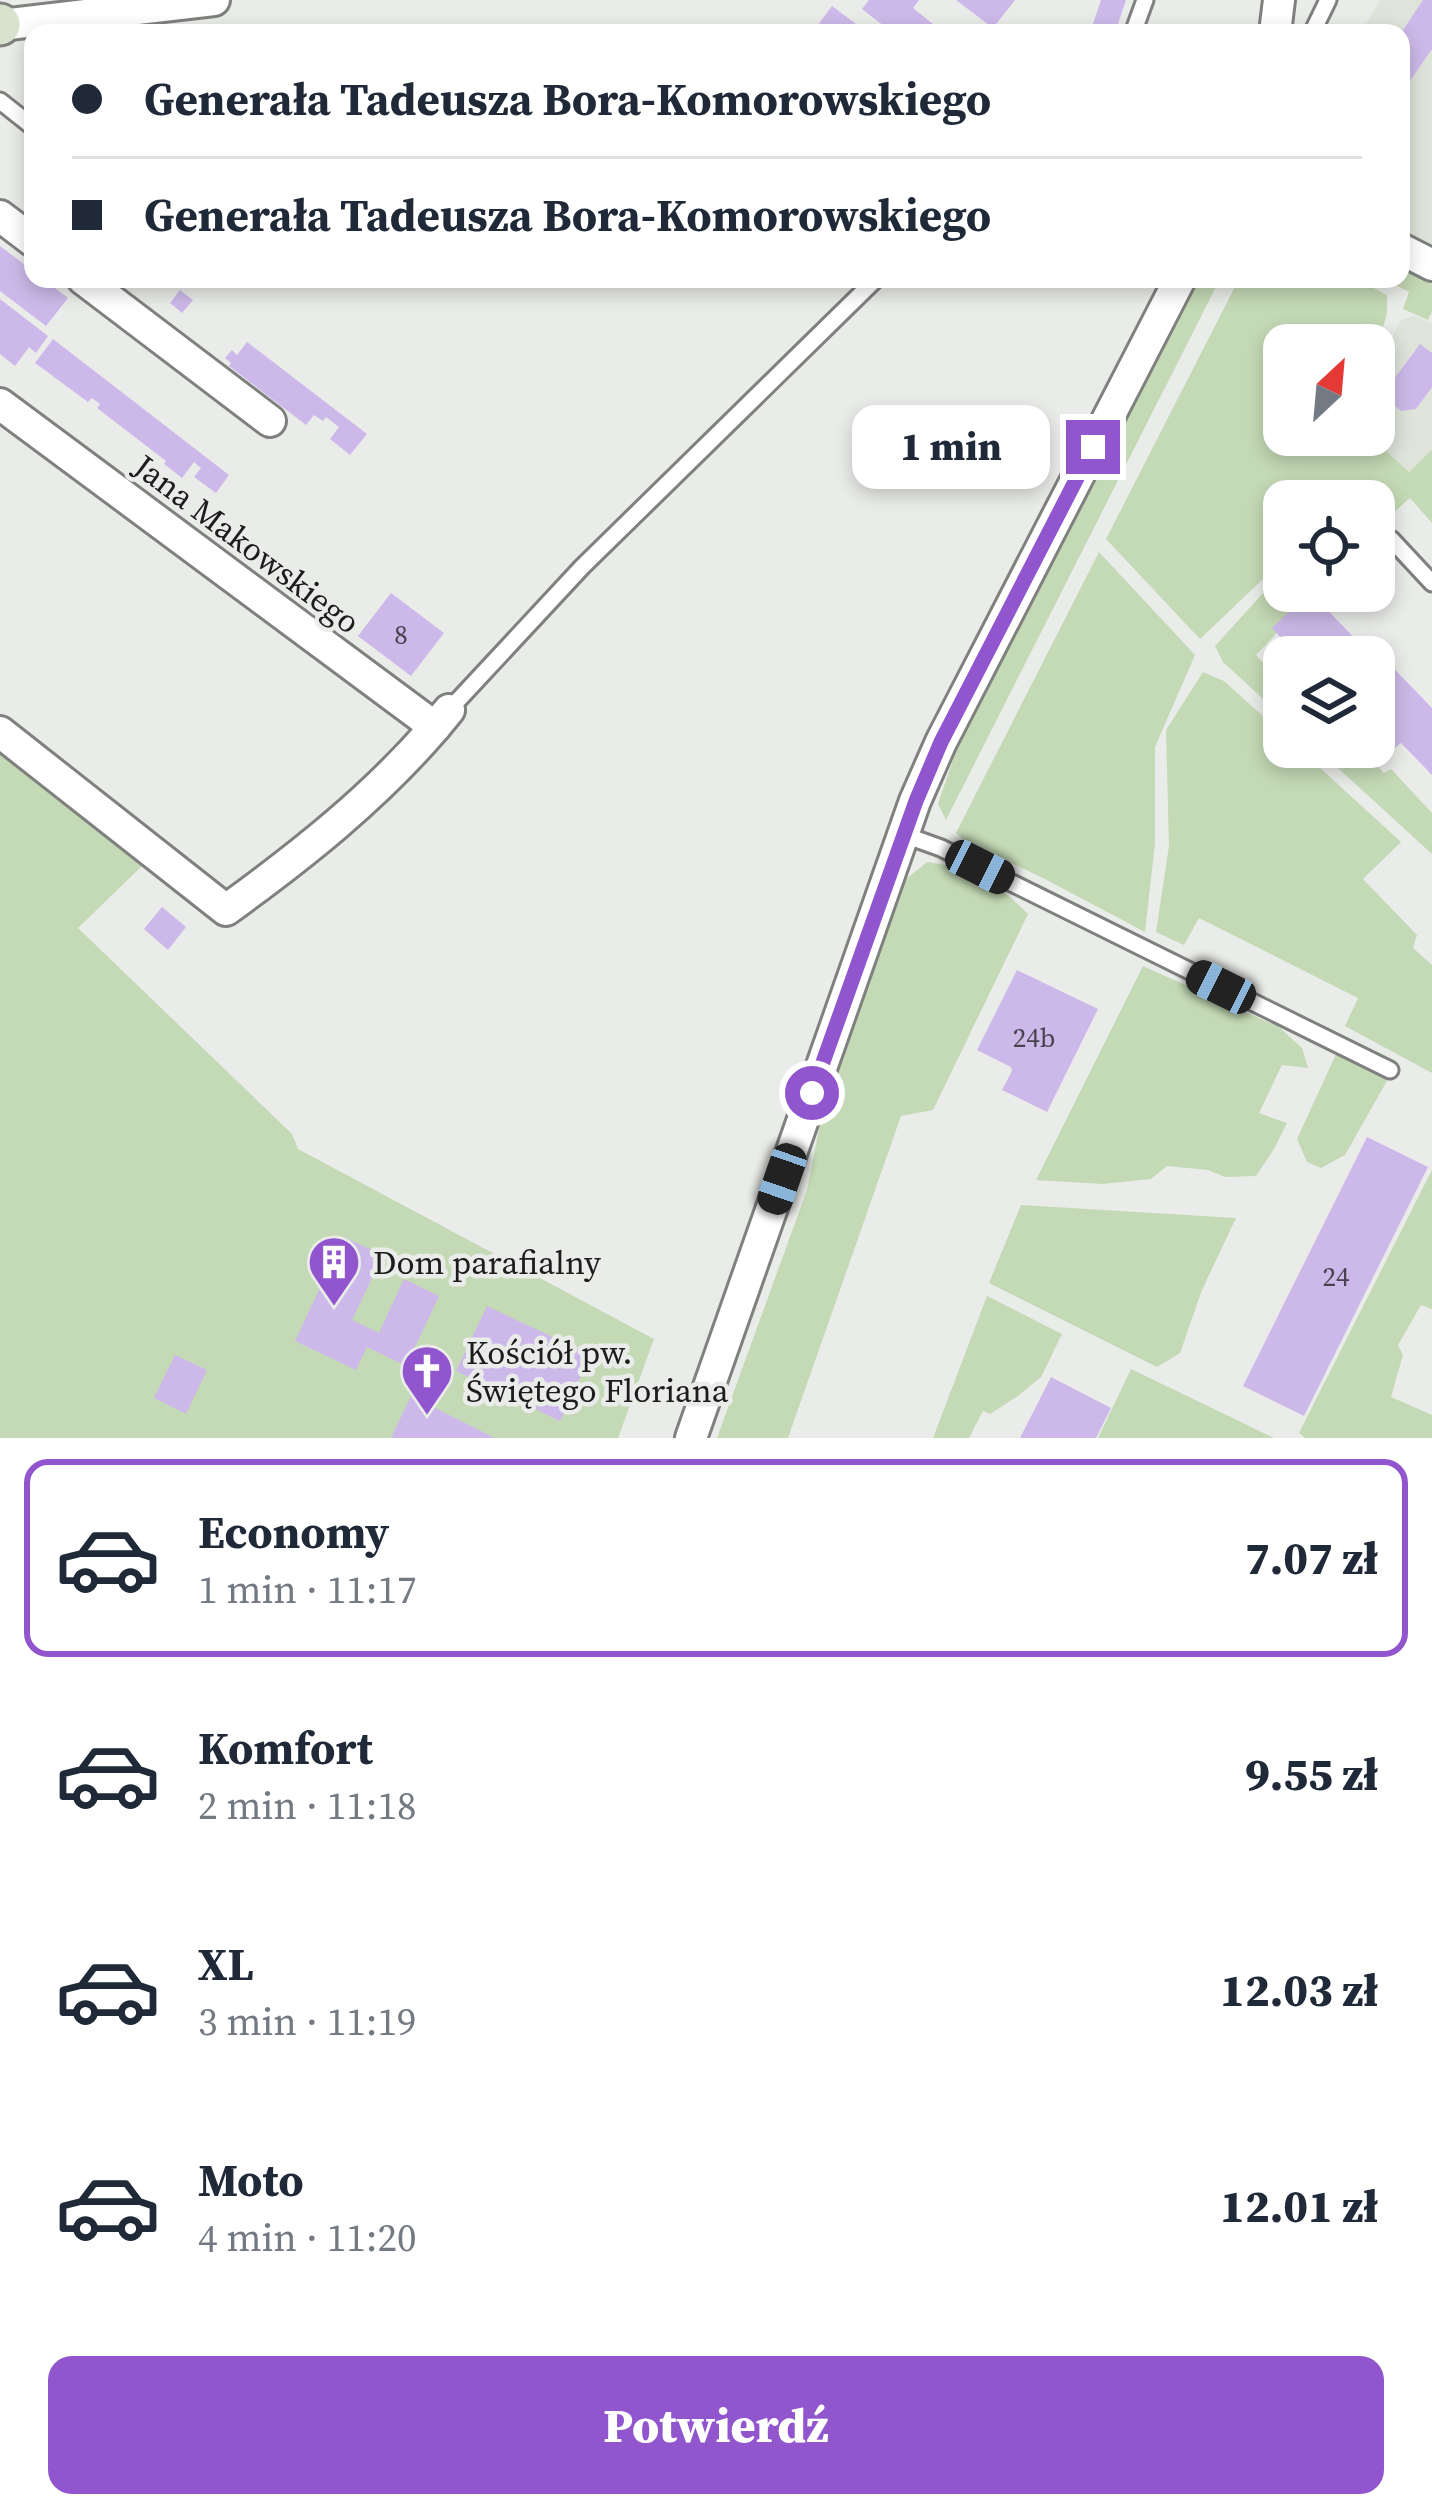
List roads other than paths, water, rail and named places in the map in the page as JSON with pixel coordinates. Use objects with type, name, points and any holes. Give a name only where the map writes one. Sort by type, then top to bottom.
[{"type":"street","points":[[0,24],[214,0]]},
{"type":"street","points":[[0,217],[24,235]]},
{"type":"street","points":[[94,288],[270,421]]},
{"type":"street","points":[[692,1438],[902,834],[941,742],[1175,288]]},
{"type":"street","name":"Jana Makowskiego","points":[[0,404],[442,719]]},
{"type":"street","points":[[0,732],[226,910],[368,799],[442,719]]},
{"type":"lane","points":[[0,101],[24,120]]},
{"type":"lane","points":[[442,719],[582,567],[867,288]]},
{"type":"lane","points":[[1395,543],[1432,583]]},
{"type":"lane","points":[[902,834],[941,848],[1390,1070]]},
{"type":"place","name":"Dom parafialny","points":[[334,1308]]},
{"type":"place","name":"Kościół pw. Świętego Floriana","points":[[427,1417]]}]
